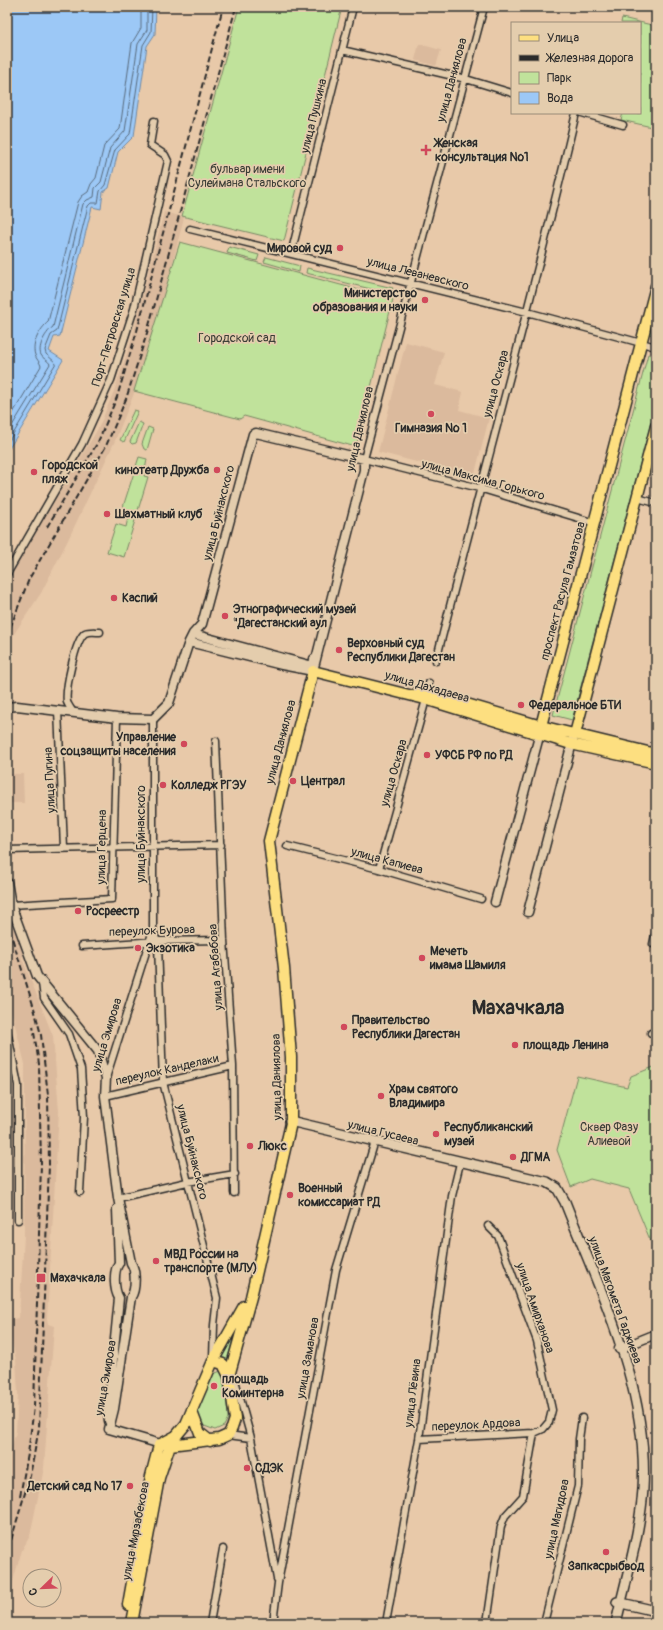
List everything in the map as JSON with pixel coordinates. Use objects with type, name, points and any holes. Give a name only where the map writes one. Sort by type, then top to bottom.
[{"type":"main road","name":"проспект Расула Гамзатова","points":[[541,731],[656,286]]},
{"type":"main road","points":[[573,739],[656,426]]},
{"type":"main road","name":"улица Дахадаева","points":[[313,668],[427,691],[541,731],[656,763]]},
{"type":"main road","name":"улица Даниялова","points":[[228,1435],[235,1419],[229,1376],[251,1297],[290,1122],[291,1057],[284,968],[269,841],[313,668]]},
{"type":"main road","name":"улица Дахадаева","points":[[573,739],[656,754]]},
{"type":"main road","name":"улица Даниялова","points":[[165,1445],[176,1436],[186,1424],[213,1361],[249,1297],[290,1122]]},
{"type":"main road","name":"улица Гусаева","points":[[290,1122],[546,1184],[559,1196]]},
{"type":"main road","name":"улица Гусаева","points":[[460,1164],[547,1182]]},
{"type":"main road","name":"улица Магомета Гаджиева","points":[[547,1182],[556,1188],[565,1202],[620,1348],[638,1418],[640,1454],[637,1508],[616,1623]]},
{"type":"main road","name":"улица Магомета Гаджиева","points":[[559,1196],[565,1205],[620,1348]]},
{"type":"main road","points":[[213,1361],[223,1364],[229,1376]]},
{"type":"main road","points":[[192,1412],[200,1433],[210,1441]]},
{"type":"main road","points":[[165,1445],[210,1441],[228,1435]]},
{"type":"main road","name":"улица Мирзабекова","points":[[125,1623],[151,1476],[165,1445]]},
{"type":"main road","name":"улица Мирзабекова","points":[[132,1623],[165,1445]]},
{"type":"main road","points":[[619,1602],[656,1611]]},
{"type":"main road","name":"улица Магомета Гаджиева","points":[[612,1623],[619,1602]]},
{"type":"street","name":"улица Пушкина","points":[[291,254],[353,7]]},
{"type":"street","name":"улица Даниялова","points":[[313,668],[364,470],[364,459],[484,7]]},
{"type":"street","points":[[342,50],[466,79],[511,93]]},
{"type":"street","name":"улица Оскара","points":[[436,661],[479,488],[547,235],[576,114]]},
{"type":"street","points":[[585,114],[622,125]]},
{"type":"street","name":"Порт-Петровская улица","points":[[7,574],[82,444],[111,380],[134,309],[168,161],[165,155],[150,145],[154,121]]},
{"type":"street","name":"улица Леваневского","points":[[190,229],[526,312],[656,347]]},
{"type":"street","name":"улица Буйнакского","points":[[213,1361],[216,1298],[163,1082],[157,941],[153,930],[154,718],[169,703],[189,642],[193,634],[202,624],[253,434],[256,433],[364,459]]},
{"type":"street","name":"улица Максима Горького","points":[[364,459],[479,488],[595,523]]},
{"type":"street","points":[[637,498],[656,503]]},
{"type":"street","points":[[73,712],[67,702],[69,675],[73,659],[83,635],[87,632],[100,632]]},
{"type":"street","name":"улица Дахадаева","points":[[193,634],[313,668]]},
{"type":"street","name":"улица Дахадаева","points":[[189,642],[282,665],[313,668]]},
{"type":"street","name":"улица Оскара","points":[[379,869],[427,691]]},
{"type":"street","points":[[7,707],[17,706],[58,710],[117,718],[154,718]]},
{"type":"street","name":"улица Пугина","points":[[58,710],[64,848]]},
{"type":"street","name":"улица Герцена","points":[[11,906],[112,899],[117,718]]},
{"type":"street","name":"проспект Расула Гамзатова","points":[[495,902],[541,731]]},
{"type":"street","points":[[528,912],[573,739]]},
{"type":"street","name":"улица Агабабова","points":[[216,741],[224,940],[233,1066],[234,1192]]},
{"type":"street","points":[[7,850],[64,848],[153,848],[221,845]]},
{"type":"street","name":"улица Капиева","points":[[286,846],[379,869],[480,899]]},
{"type":"street","points":[[7,882],[11,906],[36,976],[98,1051],[106,1078]]},
{"type":"street","name":"улица Эмирова","points":[[109,1429],[114,1409],[131,1297],[134,1293],[134,1267],[131,1263],[118,1198],[105,1096],[106,1078],[153,930]]},
{"type":"street","points":[[653,944],[656,930]]},
{"type":"street","name":"переулок Бурова","points":[[82,946],[157,941],[224,940]]},
{"type":"street","points":[[42,983],[44,998],[69,1034],[81,1069],[84,1117],[80,1192]]},
{"type":"street","points":[[7,1030],[18,1085],[18,1220]]},
{"type":"street","name":"переулок Канделаки","points":[[105,1096],[233,1066]]},
{"type":"street","name":"улица Заманова","points":[[273,1623],[278,1583],[336,1270],[374,1142]]},
{"type":"street","name":"улица Лёвина","points":[[386,1623],[419,1439],[452,1196],[460,1164]]},
{"type":"street","points":[[118,1198],[187,1182],[235,1174]]},
{"type":"street","name":"улица Эмирова","points":[[109,1429],[108,1410],[119,1298],[115,1292],[116,1267],[119,1263],[117,1216],[118,1198]]},
{"type":"street","name":"улица Амирханова","points":[[488,1226],[498,1236],[537,1341],[552,1410],[549,1422],[543,1429],[534,1433]]},
{"type":"street","points":[[119,1263],[128,1261],[131,1263]]},
{"type":"street","points":[[119,1298],[127,1300],[131,1297]]},
{"type":"street","points":[[620,1348],[656,1334]]},
{"type":"street","name":"улица Заманова","points":[[229,1376],[235,1380],[251,1438],[278,1583]]},
{"type":"street","name":"улица Магидова","points":[[544,1623],[578,1486],[579,1439],[582,1418]]},
{"type":"street","points":[[109,1429],[165,1445]]},
{"type":"street","points":[[487,1623],[501,1526],[505,1516],[523,1496],[534,1433]]},
{"type":"street","name":"переулок Ардова","points":[[419,1439],[534,1433]]},
{"type":"street","points":[[228,1435],[251,1438]]},
{"type":"street","points":[[210,1623],[223,1549]]},
{"type":"shaded area","points":[[419,44],[441,50],[436,66],[415,60]]},
{"type":"shaded area","points":[[164,212],[184,217],[159,317],[133,396],[114,443],[67,542],[41,593],[12,637],[7,654],[7,581],[99,427],[114,391],[131,341]]},
{"type":"shaded area","name":"Гимназия № 1","points":[[406,342],[444,352],[435,385],[463,392],[459,410],[489,418],[474,477],[378,452]]},
{"type":"shaded area","points":[[7,774],[23,774],[24,803],[8,803]]},
{"type":"shaded area","points":[[7,904],[24,953],[22,958],[53,1036],[59,1111],[47,1319],[48,1324],[54,1326],[44,1468],[30,1536],[22,1550],[7,1601],[7,1461],[16,1432],[18,1394],[16,1360],[7,1320],[19,1318],[24,1236],[25,1064],[7,999]]},
{"type":"green space","name":"бульвар имени Сулеймана Стальского","points":[[239,7],[342,7],[284,241],[182,216]]},
{"type":"green space","points":[[622,18],[639,22],[621,22]]},
{"type":"green space","points":[[641,22],[656,26],[656,128],[621,120],[623,114],[641,114]]},
{"type":"green space","name":"Городской сад","points":[[180,242],[393,299],[356,447],[244,416],[240,419],[134,391]]},
{"type":"green space","points":[[229,247],[259,255],[257,261],[227,253]]},
{"type":"green space","points":[[266,257],[300,266],[299,272],[264,262]]},
{"type":"green space","points":[[307,268],[393,288],[391,294],[306,273]]},
{"type":"green space","points":[[656,307],[656,336],[649,334]]},
{"type":"green space","points":[[648,354],[656,356],[656,404],[572,720],[553,715]]},
{"type":"green space","points":[[134,410],[138,411],[124,442],[120,440]]},
{"type":"green space","points":[[139,422],[143,424],[136,443],[132,444],[130,442]]},
{"type":"green space","points":[[148,427],[153,429],[147,450],[144,449],[142,444]]},
{"type":"green space","points":[[139,457],[147,459],[144,476],[148,477],[124,557],[107,552],[116,524],[126,527],[129,513],[122,510]]},
{"type":"green space","name":"Сквер Фазу Алиевой","points":[[656,1066],[656,1254],[629,1189],[590,1179],[571,1187],[557,1150],[577,1076],[627,1087],[631,1076]]},
{"type":"green space","points":[[237,1326],[227,1360],[221,1358]]},
{"type":"green space","points":[[221,1371],[225,1375],[228,1418],[224,1426],[215,1430],[202,1425],[197,1411],[213,1374]]},
{"type":"water","points":[[7,7],[156,7],[155,34],[147,46],[134,136],[118,152],[109,188],[103,192],[101,209],[92,207],[60,336],[54,337],[49,351],[63,360],[7,452]]},
{"type":"railway","points":[[47,527],[98,442],[117,397],[137,331],[223,7]]},
{"type":"railway","points":[[7,636],[29,579],[106,446],[126,399],[147,333],[236,7]]},
{"type":"railway","points":[[7,922],[41,1035],[48,1095],[49,1165],[39,1428],[30,1476],[7,1554]]},
{"type":"railway","points":[[20,1496],[28,1454],[34,1407],[41,1164],[39,1064],[33,1026]]},
{"type":"place","name":"Женская консультация №1","points":[[426,150]]},
{"type":"place","name":"Мировой суд","points":[[340,248]]},
{"type":"place","name":"Министерство образования и науки","points":[[425,300]]},
{"type":"place","name":"Гимназия № 1","points":[[431,414]]},
{"type":"place","name":"кинотеатр Дружба","points":[[217,470]]},
{"type":"place","name":"Городской пляж","points":[[34,472]]},
{"type":"place","name":"Шахматный клуб","points":[[107,514]]},
{"type":"place","name":"Каспий","points":[[114,598]]},
{"type":"place","name":"Этнографический музей \"Дагестанский аул","points":[[225,616]]},
{"type":"place","name":"Верховный суд Республики Дагестан","points":[[339,650]]},
{"type":"place","name":"Федеральное БТИ","points":[[521,705]]},
{"type":"place","name":"Управление соцзащиты населения","points":[[184,744]]},
{"type":"place","name":"УФСБ РФ по РД","points":[[427,755]]},
{"type":"place","name":"Централ","points":[[293,781]]},
{"type":"place","name":"Колледж РГЭУ","points":[[163,785]]},
{"type":"place","name":"Росреестр","points":[[78,911]]},
{"type":"place","name":"Экзотика","points":[[138,948]]},
{"type":"place","name":"Мечеть имама Шамиля","points":[[422,958]]},
{"type":"place","name":"Правительство Республики Дагестан","points":[[344,1027]]},
{"type":"place","name":"площадь Ленина","points":[[515,1045]]},
{"type":"place","name":"Храм святого Владимира","points":[[381,1096]]},
{"type":"place","name":"Республиканский музей","points":[[436,1134]]},
{"type":"place","name":"Люкс","points":[[250,1146]]},
{"type":"place","name":"ДГМА","points":[[513,1157]]},
{"type":"place","name":"Военный комиссариат РД","points":[[290,1195]]},
{"type":"place","name":"МВД России на транспорте (МЛУ)","points":[[156,1261]]},
{"type":"place","name":"Махачкала","points":[[41,1278]]},
{"type":"place","name":"площадь Коминтерна","points":[[214,1386]]},
{"type":"place","name":"СДЭК","points":[[247,1468]]},
{"type":"place","name":"Детский сад № 17","points":[[130,1486]]},
{"type":"place","name":"Запкасрыбвод","points":[[606,1552]]},
{"type":"district","name":"Махачкала","points":[[518,1007]]}]
